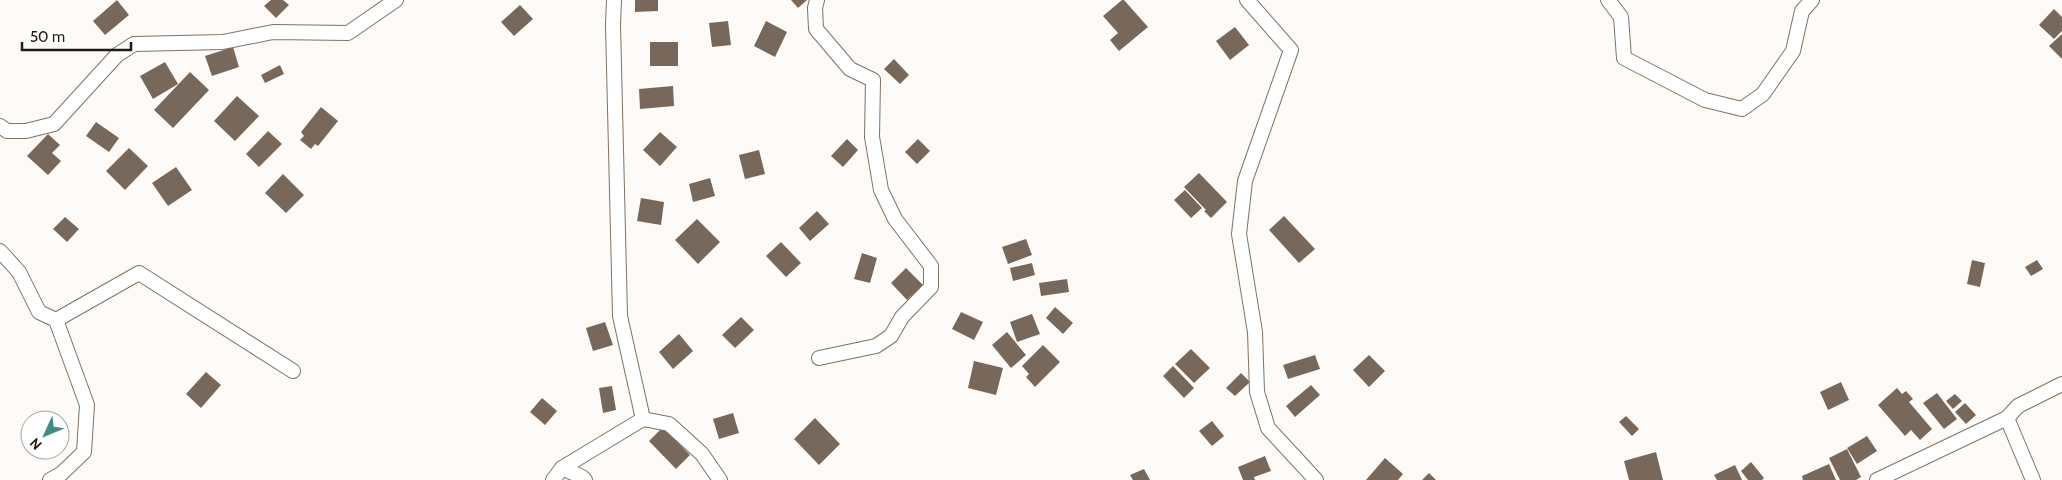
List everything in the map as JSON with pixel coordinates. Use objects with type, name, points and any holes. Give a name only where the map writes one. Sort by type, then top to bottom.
[{"type":"street","points":[[0,126],[7,131],[26,131],[54,124],[117,55],[134,44],[223,42],[273,32],[348,33],[396,0]]},
{"type":"street","points":[[614,0],[620,316],[643,419]]},
{"type":"street","points":[[817,0],[814,8],[816,29],[850,69],[873,80],[872,138],[881,190],[895,219],[931,266],[931,287],[902,317],[891,336],[876,346],[819,358]]},
{"type":"street","points":[[1247,0],[1291,50],[1245,181],[1239,234],[1256,332],[1257,392],[1268,428],[1316,480]]},
{"type":"street","points":[[1608,0],[1621,17],[1624,58],[1705,100],[1742,109],[1763,94],[1793,51],[1802,11],[1812,0]]},
{"type":"street","points":[[0,251],[19,272],[39,312],[56,320],[87,405],[84,452],[61,474],[50,480]]},
{"type":"street","points":[[56,320],[139,272],[293,371]]},
{"type":"street","points":[[1877,480],[2007,418],[2018,406],[2062,384]]},
{"type":"street","points":[[2007,418],[2033,480]]},
{"type":"street","points":[[553,480],[562,468],[643,419],[669,424],[702,454],[720,480]]},
{"type":"street","points":[[562,468],[585,480]]},
{"type":"building","points":[[117,0],[129,15],[105,35],[93,21]]},
{"type":"building","points":[[271,0],[283,0],[289,5],[276,18],[264,6]]},
{"type":"building","points":[[635,0],[658,0],[658,11],[635,12]]},
{"type":"building","points":[[791,0],[807,0],[798,8]]},
{"type":"building","points":[[1122,0],[1148,27],[1119,51],[1110,40],[1118,33],[1103,16]]},
{"type":"building","points":[[520,5],[533,19],[514,36],[501,22]]},
{"type":"building","points":[[2054,9],[2062,17],[2062,31],[2054,39],[2039,25]]},
{"type":"building","points":[[728,21],[731,45],[712,47],[709,23]]},
{"type":"building","points":[[766,21],[787,32],[775,57],[754,46]]},
{"type":"building","points":[[1235,27],[1249,45],[1230,60],[1216,41]]},
{"type":"building","points":[[2062,34],[2062,59],[2049,46]]},
{"type":"building","points":[[650,42],[678,42],[678,66],[650,66]]},
{"type":"building","points":[[233,47],[239,67],[212,76],[205,56]]},
{"type":"building","points":[[894,59],[909,75],[900,84],[884,69]]},
{"type":"building","points":[[165,62],[178,84],[153,99],[140,76]]},
{"type":"building","points":[[280,65],[284,74],[265,83],[261,75]]},
{"type":"building","points":[[190,72],[209,90],[173,128],[154,110]]},
{"type":"building","points":[[673,86],[674,106],[640,109],[639,89]]},
{"type":"building","points":[[237,96],[259,116],[235,141],[214,121]]},
{"type":"building","points":[[321,107],[338,121],[318,146],[315,144],[311,149],[300,140],[304,136],[301,132]]},
{"type":"building","points":[[96,122],[119,138],[109,152],[86,136]]},
{"type":"building","points":[[268,131],[282,144],[259,167],[246,154]]},
{"type":"building","points":[[660,132],[677,147],[660,166],[643,150]]},
{"type":"building","points":[[48,134],[60,145],[52,153],[61,161],[48,175],[27,156]]},
{"type":"building","points":[[847,139],[858,150],[843,167],[831,156]]},
{"type":"building","points":[[918,139],[930,151],[917,164],[905,152]]},
{"type":"building","points":[[129,148],[148,166],[125,190],[106,171]]},
{"type":"building","points":[[759,150],[765,174],[745,179],[739,155]]},
{"type":"building","points":[[176,167],[192,190],[168,206],[152,183]]},
{"type":"building","points":[[1199,173],[1227,202],[1211,218],[1184,187]]},
{"type":"building","points":[[283,174],[304,195],[286,213],[265,193]]},
{"type":"building","points":[[710,178],[715,196],[693,202],[689,184]]},
{"type":"building","points":[[1185,190],[1202,208],[1191,218],[1174,200]]},
{"type":"building","points":[[641,198],[664,202],[661,225],[637,221]]},
{"type":"building","points":[[817,211],[829,224],[810,241],[799,228]]},
{"type":"building","points":[[1284,216],[1315,249],[1299,263],[1269,230]]},
{"type":"building","points":[[65,217],[79,229],[67,242],[53,229]]},
{"type":"building","points":[[697,219],[720,242],[698,264],[675,240]]},
{"type":"building","points":[[1026,239],[1032,255],[1008,264],[1002,247]]},
{"type":"building","points":[[781,242],[801,263],[786,277],[766,256]]},
{"type":"building","points":[[862,253],[877,258],[870,283],[854,279]]},
{"type":"building","points":[[1972,260],[1985,263],[1980,287],[1967,284]]},
{"type":"building","points":[[2037,260],[2043,269],[2031,276],[2025,267]]},
{"type":"building","points":[[1032,263],[1035,275],[1013,281],[1010,268]]},
{"type":"building","points":[[906,268],[923,285],[907,300],[891,283]]},
{"type":"building","points":[[1067,279],[1069,292],[1041,296],[1039,283]]},
{"type":"building","points":[[1055,307],[1073,323],[1063,334],[1046,318]]},
{"type":"building","points":[[961,312],[983,322],[974,340],[952,329]]},
{"type":"building","points":[[1032,314],[1040,334],[1017,342],[1010,322]]},
{"type":"building","points":[[741,317],[754,330],[735,348],[722,335]]},
{"type":"building","points":[[605,322],[613,345],[593,351],[586,328]]},
{"type":"building","points":[[1007,332],[1026,355],[1011,368],[992,345]]},
{"type":"building","points":[[679,334],[693,351],[673,369],[659,352]]},
{"type":"building","points":[[1043,345],[1060,362],[1035,387],[1026,377],[1029,374],[1022,366]]},
{"type":"building","points":[[1191,349],[1210,368],[1194,383],[1175,364]]},
{"type":"building","points":[[1315,355],[1320,369],[1288,379],[1283,365]]},
{"type":"building","points":[[1369,355],[1385,371],[1369,387],[1353,370]]},
{"type":"building","points":[[974,361],[1003,368],[996,395],[968,388]]},
{"type":"building","points":[[1173,366],[1194,388],[1184,398],[1163,376]]},
{"type":"building","points":[[206,372],[221,385],[201,408],[186,394]]},
{"type":"building","points":[[1241,373],[1250,382],[1235,396],[1226,388]]},
{"type":"building","points":[[1841,382],[1849,400],[1828,410],[1820,392]]},
{"type":"building","points":[[1311,385],[1320,395],[1295,417],[1286,406]]},
{"type":"building","points":[[612,386],[616,410],[603,413],[599,388]]},
{"type":"building","points":[[1897,388],[1902,394],[1906,391],[1913,399],[1909,402],[1932,429],[1920,440],[1911,430],[1905,436],[1878,405]]},
{"type":"building","points":[[1937,393],[1957,419],[1944,429],[1923,403]]},
{"type":"building","points":[[1955,394],[1962,401],[1953,409],[1946,401]]},
{"type":"building","points":[[542,398],[557,411],[545,425],[530,412]]},
{"type":"building","points":[[1965,403],[1976,415],[1966,424],[1955,412]]},
{"type":"building","points":[[733,413],[739,433],[719,439],[713,419]]},
{"type":"building","points":[[1626,416],[1639,429],[1632,436],[1619,422]]},
{"type":"building","points":[[815,418],[840,444],[819,465],[794,439]]},
{"type":"building","points":[[1212,421],[1224,436],[1212,446],[1199,431]]},
{"type":"building","points":[[663,427],[690,455],[676,469],[649,441]]},
{"type":"building","points":[[1867,436],[1877,451],[1857,464],[1847,448]]},
{"type":"building","points":[[1847,449],[1861,477],[1856,480],[1840,480],[1829,458]]},
{"type":"building","points":[[1656,452],[1663,480],[1629,480],[1624,461]]},
{"type":"building","points":[[1265,456],[1271,471],[1254,477],[1255,480],[1243,480],[1238,467]]},
{"type":"building","points":[[1385,458],[1403,474],[1398,480],[1366,480]]},
{"type":"building","points":[[1751,462],[1764,478],[1762,480],[1748,480],[1741,471]]},
{"type":"building","points":[[1829,464],[1836,480],[1803,480],[1802,476]]},
{"type":"building","points":[[1735,465],[1742,480],[1717,480],[1714,475]]},
{"type":"building","points":[[1144,469],[1150,480],[1133,480],[1130,475]]},
{"type":"building","points":[[1429,473],[1436,480],[1422,480]]}]
